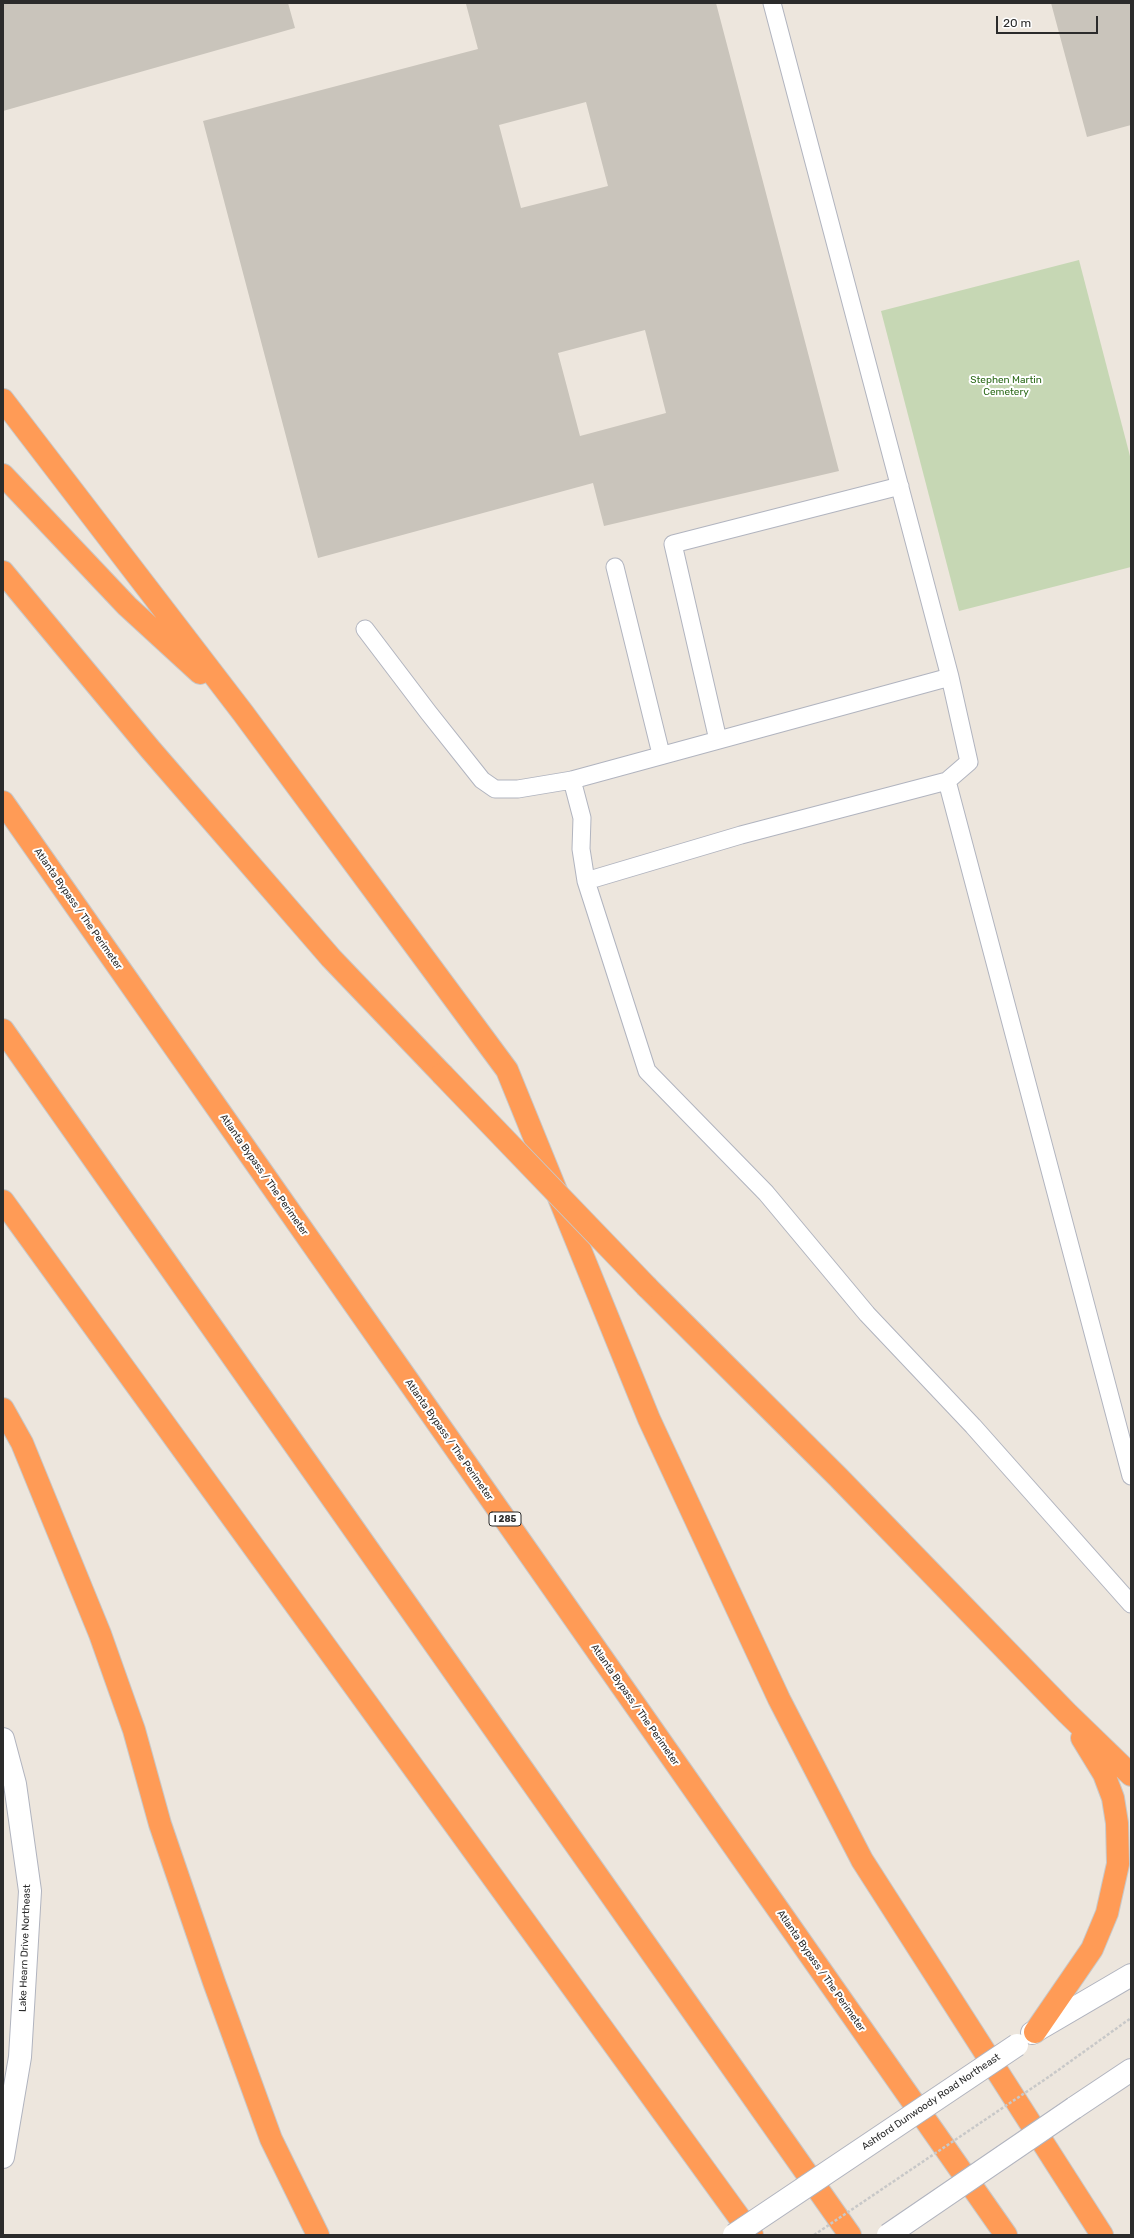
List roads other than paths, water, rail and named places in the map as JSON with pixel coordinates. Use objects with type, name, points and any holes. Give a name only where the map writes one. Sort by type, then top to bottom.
[{"type":"highway","points":[[3,400],[243,713],[507,1070],[649,1419],[779,1699],[862,1860],[1102,2235]]},
{"type":"highway","points":[[3,475],[127,606],[243,713]]},
{"type":"highway","points":[[3,572],[150,750],[326,952],[647,1287],[838,1477],[1067,1713],[1131,1775]]},
{"type":"highway","name":"Atlanta Bypass / The Perimeter","points":[[3,802],[1006,2235]]},
{"type":"highway","points":[[3,1030],[850,2235]]},
{"type":"highway","points":[[3,1201],[752,2235]]},
{"type":"highway","points":[[3,1409],[22,1443],[100,1634],[134,1730],[160,1824],[219,1996],[271,2139],[318,2234]]},
{"type":"highway","points":[[1035,2032],[1092,1949],[1107,1913],[1118,1864],[1117,1823],[1113,1798],[1104,1774],[1067,1713]]},
{"type":"main road","name":"Lake Hearn Drive Northeast","points":[[3,1739],[15,1784],[30,1890],[20,2057],[3,2157]]},
{"type":"main road","name":"Ashford Dunwoody Road Northeast","points":[[734,2235],[1035,2032],[1131,1975]]},
{"type":"main road","points":[[888,2235],[1131,2070]]},
{"type":"lane","points":[[586,881],[748,833],[947,781],[968,762],[950,677],[772,3]]},
{"type":"lane","points":[[718,740],[673,544],[900,486]]},
{"type":"lane","points":[[615,567],[661,754]]},
{"type":"lane","points":[[365,629],[482,780],[496,789],[518,789],[572,780],[661,754],[950,677]]},
{"type":"lane","points":[[572,780],[582,818],[582,849],[586,881],[647,1071],[766,1193],[867,1314],[973,1426],[1131,1604]]},
{"type":"lane","points":[[947,781],[1131,1476]]},
{"type":"park label","name":"Stephen Martin Cemetery","points":[[1006,386]]}]
